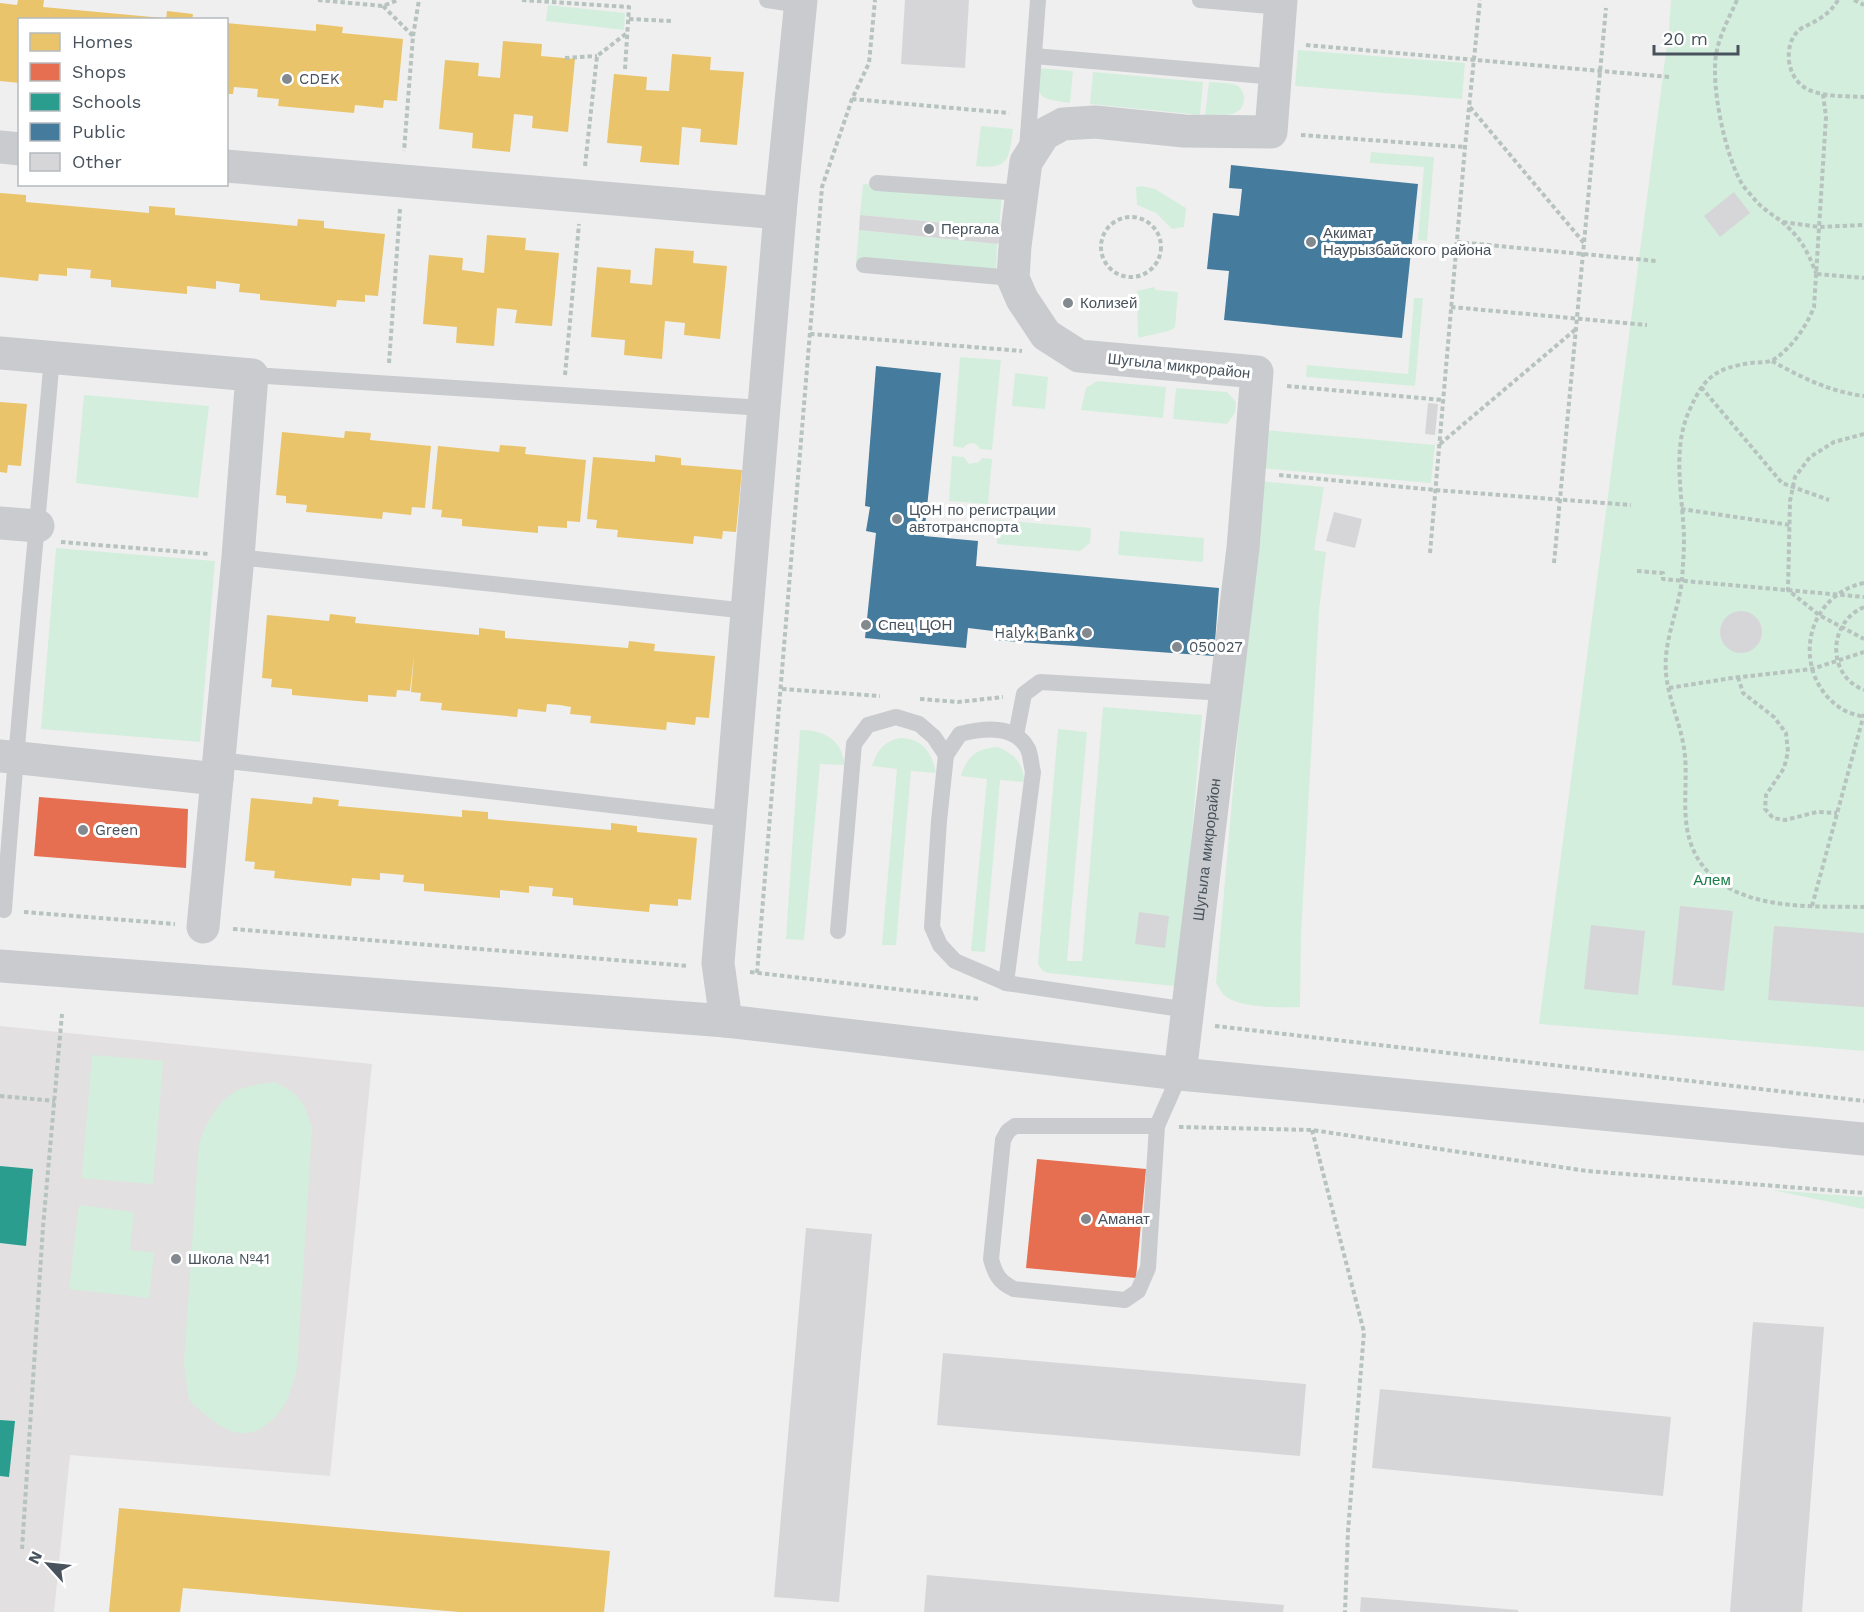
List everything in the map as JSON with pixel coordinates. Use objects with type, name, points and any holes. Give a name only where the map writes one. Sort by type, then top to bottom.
[{"type":"street","points":[[726,1022],[718,963],[780,213],[800,2]]},
{"type":"street","points":[[1013,278],[1023,178],[1044,134],[1063,124],[1095,122],[1184,131],[1271,132],[1281,3]]},
{"type":"street","points":[[0,147],[18,149]]},
{"type":"street","points":[[228,166],[780,213]]},
{"type":"street","name":"Шугыла микрорайон","points":[[1013,278],[1022,299],[1046,335],[1079,356],[1257,372],[1243,548],[1180,1074]]},
{"type":"street","points":[[0,352],[252,375],[238,557],[203,927]]},
{"type":"street","points":[[0,523],[37,533]]},
{"type":"street","points":[[7,757],[218,770]]},
{"type":"street","points":[[0,966],[726,1022],[1180,1074],[1864,1139]]},
{"type":"lane","points":[[767,0],[800,2]]},
{"type":"lane","points":[[877,183],[1023,178],[1038,0]]},
{"type":"lane","points":[[1200,0],[1281,3]]},
{"type":"lane","points":[[1034,56],[1276,77]]},
{"type":"lane","points":[[864,266],[1013,278]]},
{"type":"lane","points":[[4,910],[7,757],[37,533],[52,357]]},
{"type":"lane","points":[[252,375],[765,408]]},
{"type":"lane","points":[[238,557],[748,610]]},
{"type":"lane","points":[[1016,735],[1024,694],[1040,682],[1226,693]]},
{"type":"lane","points":[[838,931],[854,744],[868,725],[896,717],[919,724],[934,737],[946,755]]},
{"type":"lane","points":[[1006,982],[1033,772],[1028,750],[1016,735],[981,728],[960,734],[946,755],[932,927],[940,945],[955,961],[1006,982],[1187,1016]]},
{"type":"lane","points":[[218,770],[731,819]]},
{"type":"lane","points":[[1157,1126],[1015,1126],[1008,1131],[1003,1140],[991,1258],[994,1273],[1002,1284],[1014,1289],[1125,1300],[1138,1291],[1148,1268],[1157,1126],[1180,1074]]},
{"type":"path","points":[[318,0],[383,6],[398,0]]},
{"type":"path","points":[[387,384],[413,36],[419,0]]},
{"type":"path","points":[[522,0],[629,7],[625,69]]},
{"type":"path","points":[[757,973],[822,187],[852,99],[869,63],[875,0]]},
{"type":"path","points":[[1430,553],[1480,0]]},
{"type":"path","points":[[1737,0],[1721,36],[1714,73],[1719,110],[1729,152],[1742,184],[1759,204],[1782,222],[1805,245],[1817,274]]},
{"type":"path","points":[[1838,0],[1825,16],[1799,30],[1790,42],[1789,59],[1793,77],[1804,89],[1823,94],[1864,97]]},
{"type":"path","points":[[1854,0],[1864,6]]},
{"type":"path","points":[[383,6],[413,36]]},
{"type":"path","points":[[1554,563],[1606,8]]},
{"type":"path","points":[[628,20],[671,21]]},
{"type":"path","points":[[1278,43],[1669,76]]},
{"type":"path","points":[[565,58],[597,56]]},
{"type":"path","points":[[1823,94],[1826,117],[1817,274],[1814,307],[1806,326],[1772,361],[1737,365],[1712,375],[1701,387],[1688,411],[1679,462],[1684,537],[1682,581],[1668,646],[1666,672],[1684,748],[1686,784],[1684,819],[1691,843],[1700,862],[1716,879],[1743,894],[1767,903],[1864,907]]},
{"type":"path","points":[[852,99],[1029,115]]},
{"type":"path","points":[[1469,107],[1584,243]]},
{"type":"path","points":[[1271,132],[1465,147]]},
{"type":"path","points":[[1138,218],[1147,222],[1159,238],[1159,257],[1148,272],[1139,276],[1120,276],[1106,264],[1102,255],[1101,245],[1104,235],[1118,220],[1138,218]]},
{"type":"path","points":[[1782,222],[1819,227],[1864,225]]},
{"type":"path","points":[[1457,242],[1583,252],[1656,261]]},
{"type":"path","points":[[1817,274],[1864,278]]},
{"type":"path","points":[[1451,307],[1647,325]]},
{"type":"path","points":[[1440,444],[1576,329]]},
{"type":"path","points":[[810,334],[1032,352]]},
{"type":"path","points":[[1772,361],[1793,373],[1845,394],[1864,396]]},
{"type":"path","points":[[1256,384],[1443,400]]},
{"type":"path","points":[[1701,387],[1782,483],[1793,489],[1829,500]]},
{"type":"path","points":[[1788,590],[1790,501],[1795,477],[1810,457],[1834,442],[1864,434]]},
{"type":"path","points":[[1249,472],[1435,490],[1631,505]]},
{"type":"path","points":[[1681,510],[1790,525]]},
{"type":"path","points":[[37,533],[238,557]]},
{"type":"path","points":[[1637,571],[1663,573],[1663,579],[1864,597]]},
{"type":"path","points":[[1812,906],[1864,716],[1842,709],[1826,695],[1814,676],[1809,654],[1811,632],[1819,615],[1837,594],[1864,583]]},
{"type":"path","points":[[1788,590],[1819,615],[1864,639]]},
{"type":"path","points":[[1864,607],[1845,620],[1835,648],[1838,661],[1846,677],[1864,690]]},
{"type":"path","points":[[1669,688],[1738,677],[1812,669],[1864,652]]},
{"type":"path","points":[[1738,677],[1743,693],[1774,717],[1786,733],[1788,752],[1784,768],[1766,795],[1765,809],[1773,818],[1785,820],[1817,812],[1837,813]]},
{"type":"path","points":[[4,910],[720,968],[989,1000]]},
{"type":"path","points":[[22,1550],[43,1227],[62,1014]]},
{"type":"path","points":[[1187,1016],[1864,1101]]},
{"type":"path","points":[[0,1096],[55,1101]]},
{"type":"path","points":[[1157,1126],[1312,1130],[1587,1171],[1864,1193]]},
{"type":"path","points":[[1312,1130],[1364,1332],[1348,1531],[1345,1612]]},
{"type":"shaded area","name":"Школа №41","points":[[0,1026],[372,1064],[330,1476],[70,1455],[54,1612],[0,1612]]},
{"type":"green space","name":"Алем","points":[[1671,0],[1864,0],[1864,1051],[1539,1024]]},
{"type":"green space","points":[[548,5],[625,13],[624,30],[546,21]]},
{"type":"green space","points":[[1298,50],[1465,63],[1462,99],[1295,86]]},
{"type":"green space","points":[[1039,68],[1073,71],[1070,103],[1042,96],[1038,87]]},
{"type":"green space","points":[[1093,72],[1203,82],[1200,115],[1090,104]]},
{"type":"green space","points":[[1209,82],[1238,86],[1244,99],[1240,110],[1224,115],[1205,115]]},
{"type":"green space","points":[[981,126],[1013,129],[1008,155],[1002,164],[987,167],[976,166]]},
{"type":"green space","points":[[1371,152],[1434,157],[1427,241],[1418,240],[1424,167],[1370,163]]},
{"type":"green space","points":[[863,184],[1002,195],[999,228],[860,215]]},
{"type":"green space","points":[[1136,187],[1155,189],[1186,208],[1184,227],[1172,229],[1156,213],[1137,205]]},
{"type":"green space","points":[[859,230],[997,244],[996,274],[856,262]]},
{"type":"green space","points":[[1154,287],[1156,290],[1178,292],[1175,328],[1138,338],[1137,291]]},
{"type":"green space","points":[[1414,298],[1423,298],[1415,386],[1306,377],[1307,365],[1408,374]]},
{"type":"green space","points":[[960,357],[1001,360],[992,450],[980,449],[972,443],[963,448],[953,446]]},
{"type":"green space","points":[[1015,373],[1048,377],[1045,409],[1012,406]]},
{"type":"green space","points":[[1097,381],[1166,387],[1163,418],[1081,410],[1086,388]]},
{"type":"green space","points":[[1176,388],[1227,392],[1236,402],[1235,413],[1227,424],[1173,419]]},
{"type":"green space","points":[[84,395],[209,406],[198,498],[76,483]]},
{"type":"green space","points":[[1263,430],[1435,445],[1431,483],[1260,468]]},
{"type":"green space","points":[[952,456],[964,457],[969,464],[979,462],[982,458],[992,459],[988,504],[949,501]]},
{"type":"green space","points":[[1260,481],[1324,487],[1314,550],[1326,552],[1319,611],[1301,934],[1300,1007],[1249,1005],[1224,995],[1216,983]]},
{"type":"green space","points":[[998,520],[1091,528],[1090,543],[1080,551],[997,544]]},
{"type":"green space","points":[[1120,531],[1204,538],[1203,562],[1118,555]]},
{"type":"green space","points":[[56,548],[215,561],[200,742],[41,729]]},
{"type":"green space","points":[[1103,707],[1202,715],[1180,974],[1174,986],[1048,973],[1038,964],[1058,729],[1087,732],[1067,961],[1082,961]]},
{"type":"green space","points":[[800,730],[825,734],[831,738],[840,749],[845,765],[820,764],[804,940],[786,939]]},
{"type":"green space","points":[[899,738],[914,741],[925,748],[932,759],[936,773],[911,771],[896,945],[882,945],[897,769],[872,766],[881,748]]},
{"type":"green space","points":[[998,747],[1017,760],[1025,782],[1000,780],[985,952],[971,951],[987,779],[961,776],[966,763],[974,754],[984,749]]},
{"type":"green space","points":[[92,1055],[163,1061],[153,1184],[82,1178]]},
{"type":"green space","points":[[275,1082],[291,1091],[300,1100],[312,1128],[297,1369],[287,1400],[279,1413],[254,1432],[239,1433],[219,1424],[189,1400],[184,1363],[199,1144],[214,1113],[231,1094],[247,1087]]},
{"type":"green space","points":[[1772,1190],[1864,1197],[1864,1209]]},
{"type":"green space","points":[[79,1205],[134,1212],[130,1250],[154,1253],[149,1298],[69,1289]]},
{"type":"building: Homes","points":[[18,0],[44,0],[43,7],[163,18],[18,18],[18,83],[0,81],[0,3],[17,5]]},
{"type":"building: Homes","points":[[167,11],[193,14],[192,18],[166,18]]},
{"type":"building: Homes","points":[[228,23],[316,31],[316,24],[343,27],[342,33],[403,39],[397,101],[384,100],[383,108],[355,105],[354,113],[278,106],[279,99],[257,97],[258,89],[234,87],[233,94],[228,94]]},
{"type":"building: Homes","points":[[503,41],[542,44],[541,56],[575,59],[568,132],[532,128],[533,116],[514,114],[510,152],[472,148],[473,133],[439,129],[445,60],[479,63],[478,76],[500,78]]},
{"type":"building: Homes","points":[[672,54],[711,57],[710,70],[744,72],[737,145],[700,142],[701,129],[682,127],[679,165],[640,162],[642,146],[607,143],[614,74],[647,77],[646,90],[669,91]]},
{"type":"building: Homes","points":[[0,193],[26,195],[26,202],[149,213],[149,206],[175,208],[175,215],[297,226],[298,219],[324,221],[324,228],[385,234],[378,296],[365,295],[365,302],[337,300],[336,307],[260,300],[260,294],[239,292],[240,284],[216,281],[216,289],[187,286],[187,294],[111,287],[111,280],[90,278],[91,270],[67,268],[67,276],[39,274],[38,281],[0,277]]},
{"type":"building: Homes","points":[[487,235],[526,238],[525,250],[559,253],[552,326],[515,323],[517,310],[497,308],[494,346],[456,343],[457,327],[423,324],[429,255],[463,258],[462,270],[484,273]]},
{"type":"building: Homes","points":[[655,248],[694,251],[693,263],[727,266],[720,339],[684,335],[685,323],[665,321],[662,359],[624,355],[625,340],[591,337],[597,267],[631,270],[630,283],[652,285]]},
{"type":"building: Homes","points":[[0,402],[27,404],[21,466],[8,465],[7,473],[0,472]]},
{"type":"building: Homes","points":[[345,431],[371,433],[370,440],[431,446],[425,508],[412,507],[411,515],[383,512],[382,519],[306,512],[307,505],[286,503],[286,496],[276,495],[282,432],[344,438]]},
{"type":"building: Homes","points":[[500,445],[526,447],[525,454],[586,460],[580,522],[567,521],[567,528],[538,526],[538,533],[462,526],[462,519],[441,517],[442,510],[432,509],[438,446],[499,452]]},
{"type":"building: Homes","points":[[655,455],[681,458],[681,465],[742,470],[736,532],[723,531],[722,539],[694,536],[693,544],[617,537],[618,530],[596,528],[597,520],[587,519],[593,457],[655,462]]},
{"type":"building: Homes","points":[[330,614],[356,617],[355,623],[479,635],[479,628],[505,631],[505,638],[628,648],[629,641],[655,644],[654,651],[715,656],[709,718],[696,717],[695,725],[667,722],[666,730],[590,723],[591,716],[570,714],[571,707],[560,705],[547,704],[546,712],[518,709],[517,717],[441,710],[442,703],[420,701],[421,693],[411,692],[414,655],[410,691],[397,690],[396,697],[368,695],[368,702],[292,695],[292,689],[271,687],[272,679],[262,678],[267,615],[329,621]]},
{"type":"building: Homes","points":[[313,797],[339,800],[338,806],[462,817],[462,810],[488,812],[488,819],[611,830],[611,823],[637,826],[637,832],[697,838],[691,900],[678,899],[678,906],[650,904],[649,912],[573,905],[573,898],[552,896],[553,888],[529,886],[529,893],[500,890],[500,898],[424,891],[424,884],[403,882],[404,875],[380,873],[380,880],[352,878],[351,886],[274,878],[275,871],[254,869],[255,862],[245,861],[251,798],[312,804]]},
{"type":"building: Homes","points":[[119,1508],[610,1551],[604,1612],[459,1612],[183,1588],[180,1612],[109,1612]]},
{"type":"building: Shops","name":"Green","points":[[39,797],[188,809],[186,868],[34,856]]},
{"type":"building: Shops","name":"Аманат","points":[[1037,1159],[1146,1169],[1136,1278],[1026,1268]]},
{"type":"building: Schools","points":[[0,1166],[33,1169],[26,1246],[0,1243]]},
{"type":"building: Schools","points":[[0,1420],[15,1421],[9,1477],[0,1476]]},
{"type":"building: Public","name":"Акимат Наурызбайского района","points":[[1231,165],[1418,184],[1402,338],[1224,320],[1229,271],[1207,269],[1213,213],[1239,216],[1242,189],[1229,188]]},
{"type":"building: Public","name":"ЦОН по регистрации автотранспорта","points":[[876,366],[941,373],[924,536],[978,541],[976,566],[1219,588],[1214,656],[993,640],[993,631],[968,628],[966,648],[865,638],[876,533],[866,531],[870,507],[865,506]]},
{"type":"building: Other","points":[[905,0],[969,0],[965,68],[901,64]]},
{"type":"building: Other","points":[[1734,192],[1750,213],[1720,237],[1704,216]]},
{"type":"building: Other","name":"Пергала","points":[[860,215],[999,228],[1004,234],[1002,240],[997,244],[859,230]]},
{"type":"building: Other","points":[[1428,403],[1438,404],[1435,435],[1425,434]]},
{"type":"building: Other","points":[[1334,512],[1362,519],[1355,548],[1326,541]]},
{"type":"building: Other","points":[[1741,611],[1749,612],[1756,617],[1761,624],[1761,640],[1756,647],[1749,652],[1741,653],[1733,652],[1726,647],[1721,640],[1720,632],[1721,624],[1726,617],[1733,612]]},
{"type":"building: Other","points":[[1680,906],[1733,911],[1724,991],[1672,985]]},
{"type":"building: Other","points":[[1139,912],[1169,916],[1165,948],[1135,944]]},
{"type":"building: Other","points":[[1591,925],[1645,931],[1638,995],[1584,989]]},
{"type":"building: Other","points":[[1774,926],[1864,933],[1864,1007],[1768,1000]]},
{"type":"building: Other","points":[[806,1228],[872,1234],[839,1602],[774,1597]]},
{"type":"building: Other","points":[[1753,1322],[1824,1327],[1802,1612],[1730,1612]]},
{"type":"building: Other","points":[[943,1353],[1306,1384],[1300,1456],[937,1425]]},
{"type":"building: Other","points":[[1380,1389],[1671,1417],[1663,1496],[1372,1468]]},
{"type":"building: Other","points":[[927,1575],[1284,1605],[1283,1612],[924,1612]]},
{"type":"building: Other","points":[[1361,1597],[1518,1610],[1518,1612],[1360,1612]]},
{"type":"place","name":"CDEK","points":[[287,79]]},
{"type":"place","name":"Пергала","points":[[929,229]]},
{"type":"place","name":"Акимат Наурызбайского района","points":[[1311,242]]},
{"type":"place","name":"Колизей","points":[[1068,303]]},
{"type":"place","name":"ЦОН по регистрации автотранспорта","points":[[897,519]]},
{"type":"place","name":"Спец ЦОН","points":[[866,625]]},
{"type":"place","name":"Halyk Bank","points":[[1087,633]]},
{"type":"place","name":"050027","points":[[1177,647]]},
{"type":"place","name":"Green","points":[[83,830]]},
{"type":"place","name":"Аманат","points":[[1086,1219]]},
{"type":"place","name":"Школа №41","points":[[176,1259]]}]
